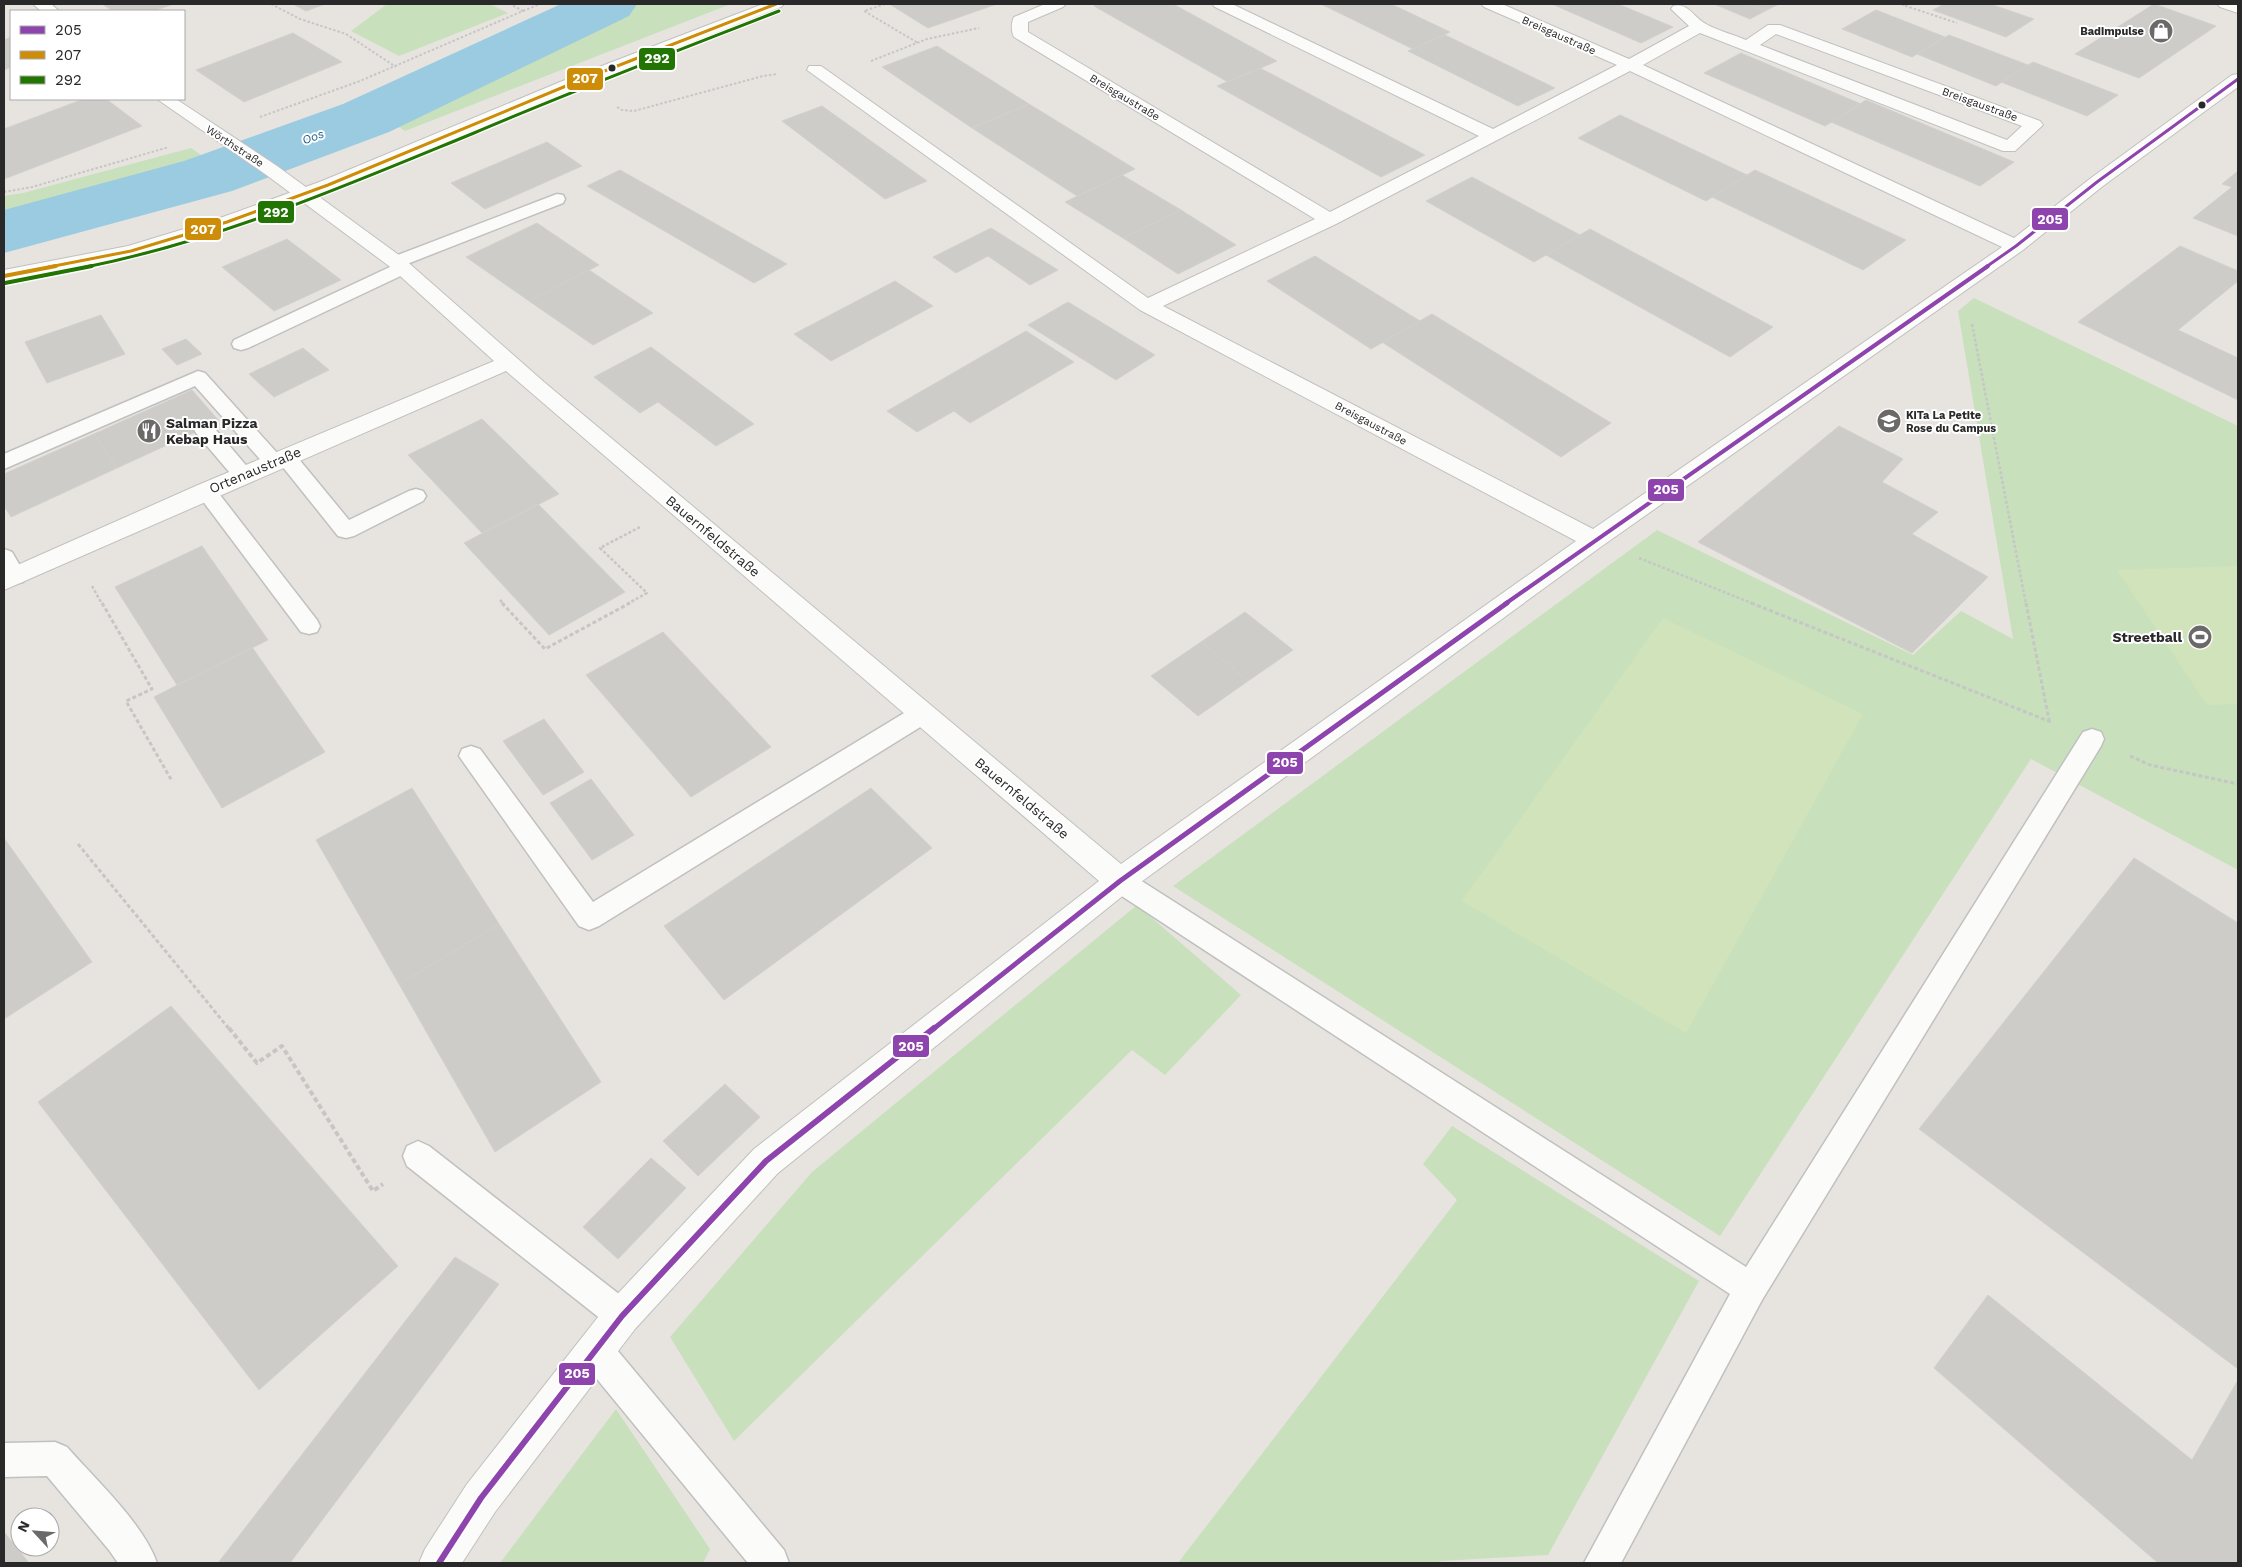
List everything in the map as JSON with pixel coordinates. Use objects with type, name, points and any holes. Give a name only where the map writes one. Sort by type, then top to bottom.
[{"type":"street","points":[[4,276],[131,251],[213,226],[304,194],[566,86],[776,4]]},
{"type":"street","points":[[1020,20],[1058,4]]},
{"type":"street","points":[[1220,4],[1492,135]]},
{"type":"street","name":"Breisgaustraße","points":[[1489,4],[1630,66],[2016,246]]},
{"type":"street","points":[[2224,4],[2238,8]]},
{"type":"street","name":"Breisgaustraße","points":[[1679,9],[1699,27],[1748,46],[2009,147],[2034,124],[1774,28],[1748,46]]},
{"type":"street","name":"Breisgaustraße","points":[[1020,20],[1020,34],[1329,220]]},
{"type":"street","points":[[1148,306],[1329,220],[1630,66],[1699,27]]},
{"type":"street","name":"Breisgaustraße","points":[[820,74],[1148,306],[1594,540]]},
{"type":"street","points":[[438,1563],[481,1498],[622,1316],[766,1162],[1120,881],[1594,540],[2016,246],[2097,182],[2238,79]]},
{"type":"street","name":"Wörthstraße","points":[[166,100],[304,194]]},
{"type":"street","name":"Bauernfeldstraße","points":[[304,194],[400,266],[507,363],[1120,881]]},
{"type":"street","name":"Ortenaustraße","points":[[8,571],[206,491],[507,363]]},
{"type":"lane","points":[[241,344],[400,266],[557,200]]},
{"type":"lane","points":[[4,462],[198,378],[280,459],[346,531],[416,496]]},
{"type":"lane","points":[[203,428],[243,475]]},
{"type":"lane","points":[[206,491],[309,626]]},
{"type":"lane","points":[[471,756],[590,918],[922,714]]},
{"type":"lane","points":[[1602,1563],[1751,1290],[2092,739]]},
{"type":"lane","points":[[1120,881],[1751,1290]]},
{"type":"lane","points":[[418,1156],[622,1316]]},
{"type":"lane","points":[[595,1350],[772,1563]]},
{"type":"lane","points":[[4,1460],[55,1459],[122,1537],[139,1563]]},
{"type":"path","points":[[271,4],[300,19],[324,25],[346,34],[396,67]]},
{"type":"path","points":[[510,4],[524,11]]},
{"type":"path","points":[[4,192],[32,187],[217,134],[396,67],[540,4]]},
{"type":"path","points":[[885,4],[864,11],[918,43]]},
{"type":"path","points":[[1905,4],[1903,5],[1957,23]]},
{"type":"path","points":[[820,74],[918,43],[1011,20],[1020,20]]},
{"type":"path","points":[[1971,318],[2049,721]]},
{"type":"path","points":[[500,600],[545,649],[647,593],[600,548],[678,507]]},
{"type":"path","points":[[1594,540],[2049,721],[2150,764],[2238,784]]},
{"type":"path","points":[[113,622],[152,689],[126,701],[172,781]]},
{"type":"path","points":[[78,844],[257,1063],[282,1046],[373,1191],[418,1156]]},
{"type":"green space","points":[[387,4],[490,4],[508,13],[399,56],[351,31]]},
{"type":"green space","points":[[629,4],[731,4],[405,131],[385,118]]},
{"type":"green space","points":[[191,148],[211,162],[95,195],[4,217],[4,196],[23,193]]},
{"type":"green space","points":[[1974,298],[2238,426],[2238,870],[2031,759],[1720,1236],[1173,886],[1657,530],[1913,655],[1961,611],[2013,639],[1958,311]]},
{"type":"green space","name":"Streetball","points":[[2238,566],[2238,704],[2207,705],[2117,570]]},
{"type":"green space","points":[[1663,618],[1863,714],[1686,1033],[1462,901]]},
{"type":"green space","points":[[1137,905],[1241,995],[1165,1075],[1132,1050],[734,1441],[670,1337],[812,1172]]},
{"type":"green space","points":[[1452,1126],[1699,1281],[1548,1555],[1440,1561],[1438,1563],[1178,1563],[1457,1200],[1423,1164]]},
{"type":"green space","points":[[616,1409],[710,1549],[703,1563],[500,1563]]},
{"type":"building","points":[[102,4],[174,4],[156,10],[111,10]]},
{"type":"building","points":[[293,4],[325,4],[306,11]]},
{"type":"building","points":[[997,4],[928,28],[891,5]]},
{"type":"building","points":[[1100,4],[1173,4],[1277,61],[1228,82],[1094,6]]},
{"type":"building","points":[[1321,4],[1391,4],[1450,32],[1413,49]]},
{"type":"building","points":[[1552,4],[1618,4],[1673,27],[1641,43]]},
{"type":"building","points":[[1714,4],[1746,4],[1765,11],[1750,19]]},
{"type":"building","points":[[1746,4],[1779,4],[1765,11]]},
{"type":"building","points":[[1944,4],[1990,4],[2034,19],[2006,37],[1933,10]]},
{"type":"building","points":[[2154,4],[2216,26],[2139,78],[2075,54]]},
{"type":"building","points":[[1876,10],[1945,37],[1912,57],[1842,29]]},
{"type":"building","points":[[293,33],[342,62],[244,102],[196,70]]},
{"type":"building","points":[[1445,35],[1555,88],[1518,106],[1408,51]]},
{"type":"building","points":[[1949,35],[2028,65],[1996,86],[1917,54]]},
{"type":"building","points":[[10,37],[10,67],[4,70],[4,40]]},
{"type":"building","points":[[937,46],[1029,104],[972,128],[882,67]]},
{"type":"building","points":[[1741,53],[1861,104],[1825,126],[1704,73]]},
{"type":"building","points":[[2033,62],[2118,95],[2087,116],[2001,82]]},
{"type":"building","points":[[1260,68],[1425,155],[1381,177],[1217,86]]},
{"type":"building","points":[[81,100],[107,100],[142,126],[4,179],[4,129]]},
{"type":"building","points":[[1866,100],[2014,162],[1980,186],[1831,122]]},
{"type":"building","points":[[1029,104],[1135,169],[1077,196],[972,128]]},
{"type":"building","points":[[822,106],[927,181],[885,199],[782,121]]},
{"type":"building","points":[[1620,115],[1747,175],[1706,201],[1578,138]]},
{"type":"building","points":[[547,142],[582,166],[485,209],[451,183]]},
{"type":"building","points":[[620,170],[787,264],[754,283],[587,186]]},
{"type":"building","points":[[1755,170],[1906,240],[1863,270],[1712,197]]},
{"type":"building","points":[[2238,171],[2238,236],[2193,218],[2232,187],[2222,184]]},
{"type":"building","points":[[1122,175],[1181,210],[1123,238],[1065,202]]},
{"type":"building","points":[[1472,177],[1580,235],[1534,262],[1426,201]]},
{"type":"building","points":[[1181,210],[1236,245],[1178,274],[1123,238]]},
{"type":"building","points":[[537,223],[599,265],[529,301],[466,257]]},
{"type":"building","points":[[991,228],[1058,270],[1030,285],[988,256],[956,273],[933,257]]},
{"type":"building","points":[[1590,229],[1773,327],[1730,357],[1546,255]]},
{"type":"building","points":[[287,239],[341,280],[274,311],[222,267]]},
{"type":"building","points":[[2180,246],[2238,271],[2238,281],[2178,330],[2238,358],[2238,400],[2078,322]]},
{"type":"building","points":[[1315,256],[1420,321],[1371,349],[1267,281]]},
{"type":"building","points":[[589,270],[653,313],[593,345],[529,301]]},
{"type":"building","points":[[895,281],[933,306],[831,361],[794,334]]},
{"type":"building","points":[[1068,302],[1155,355],[1116,380],[1028,325]]},
{"type":"building","points":[[1432,314],[1611,423],[1561,457],[1382,342]]},
{"type":"building","points":[[101,315],[125,354],[47,383],[25,342]]},
{"type":"building","points":[[1026,331],[1074,362],[970,423],[954,411],[917,432],[887,411]]},
{"type":"building","points":[[186,339],[202,354],[177,365],[162,349]]},
{"type":"building","points":[[651,347],[754,424],[716,446],[658,402],[640,413],[594,377]]},
{"type":"building","points":[[303,348],[329,370],[274,397],[249,374]]},
{"type":"building","name":"Salman Pizza Kebap Haus","points":[[192,390],[219,421],[117,468],[94,434]]},
{"type":"building","points":[[482,419],[559,494],[482,533],[408,455]]},
{"type":"building","points":[[1839,426],[1903,459],[1882,482],[1938,512],[1912,534],[1988,577],[1912,653],[1698,542]]},
{"type":"building","points":[[94,434],[117,468],[11,517],[4,506],[4,474]]},
{"type":"building","points":[[538,504],[625,592],[549,635],[464,543]]},
{"type":"building","points":[[202,546],[268,640],[177,685],[115,587]]},
{"type":"building","points":[[1245,612],[1293,650],[1248,681],[1201,642]]},
{"type":"building","points":[[663,632],[771,747],[691,797],[586,675]]},
{"type":"building","points":[[1201,642],[1248,681],[1198,716],[1151,676]]},
{"type":"building","points":[[252,647],[325,752],[222,808],[154,697]]},
{"type":"building","points":[[544,719],[584,772],[543,795],[503,741]]},
{"type":"building","points":[[591,779],[634,835],[592,860],[550,803]]},
{"type":"building","points":[[412,788],[499,924],[399,984],[316,840]]},
{"type":"building","points":[[871,788],[932,848],[724,1000],[664,926]]},
{"type":"building","points":[[4,838],[92,962],[4,1019]]},
{"type":"building","points":[[2134,858],[2238,923],[2238,1369],[1919,1129]]},
{"type":"building","points":[[499,924],[601,1082],[495,1152],[399,984]]},
{"type":"building","points":[[171,1006],[398,1266],[259,1390],[38,1102]]},
{"type":"building","points":[[725,1084],[760,1117],[698,1176],[663,1141]]},
{"type":"building","points":[[651,1158],[686,1188],[618,1259],[583,1227]]},
{"type":"building","points":[[455,1257],[499,1284],[290,1563],[218,1563]]},
{"type":"building","points":[[1988,1295],[2192,1460],[2238,1380],[2238,1563],[2158,1563],[1934,1368]]},
{"type":"building","points":[[4,1532],[10,1539],[10,1557],[24,1557],[29,1563],[4,1563]]},
{"type":"waterway","name":"Oos","points":[[4,232],[208,176],[366,118],[608,4]]},
{"type":"transit line","name":"207","points":[[4,276],[131,251],[227,222],[328,185],[566,86],[776,4]]},
{"type":"transit line","name":"292","points":[[5,283],[132,258],[230,229],[331,192],[569,93],[779,11]]},
{"type":"transit line","name":"205","points":[[439,1563],[481,1498],[622,1316],[766,1161],[1120,881],[1594,540],[2016,246],[2097,182],[2238,79]]},
{"type":"place","name":"Badimpulse","points":[[2161,31]]},
{"type":"place","name":"KiTa La Petite Rose du Campus","points":[[1889,421]]},
{"type":"place","name":"Salman Pizza Kebap Haus","points":[[149,431]]},
{"type":"place","name":"Streetball","points":[[2200,637]]}]
